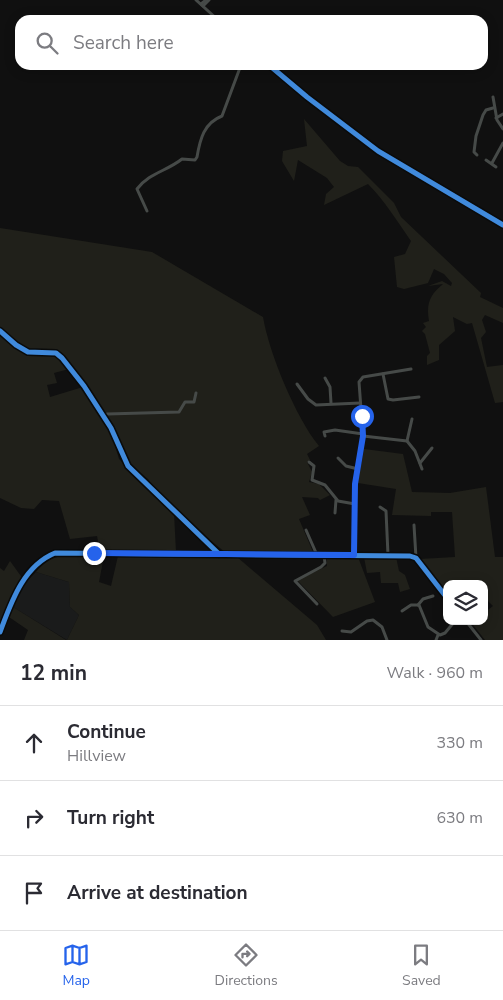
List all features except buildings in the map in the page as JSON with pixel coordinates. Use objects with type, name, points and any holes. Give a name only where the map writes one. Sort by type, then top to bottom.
[{"type":"street","points":[[196,0],[213,15]]},
{"type":"street","points":[[202,5],[208,0]]},
{"type":"street","points":[[147,211],[137,189],[148,176],[174,165],[182,159],[195,160],[198,157],[198,144],[210,121],[222,116],[239,70]]},
{"type":"street","points":[[275,70],[314,103],[378,151],[503,225]]},
{"type":"street","points":[[493,96],[493,108],[496,118],[503,129]]},
{"type":"street","points":[[477,155],[474,152],[474,145],[483,115],[486,110],[493,108]]},
{"type":"street","points":[[496,118],[503,114]]},
{"type":"street","points":[[492,163],[503,143]]},
{"type":"street","points":[[486,160],[496,167]]},
{"type":"street","points":[[0,331],[16,346],[28,352],[60,356],[84,386],[111,428],[128,466],[219,554]]},
{"type":"street","points":[[354,555],[355,504],[363,435],[360,379],[411,369]]},
{"type":"street","points":[[383,374],[388,399],[419,397]]},
{"type":"street","points":[[325,378],[330,387],[332,403]]},
{"type":"street","points":[[298,384],[313,403],[320,405],[332,403],[360,404]]},
{"type":"street","points":[[103,416],[107,414],[179,412],[185,402],[194,402],[196,393]]},
{"type":"street","points":[[407,441],[412,419]]},
{"type":"street","points":[[325,436],[324,432],[332,430],[407,441],[415,451],[422,469]]},
{"type":"street","points":[[420,463],[432,448]]},
{"type":"street","points":[[338,457],[346,466],[358,469]]},
{"type":"street","points":[[310,462],[314,466],[312,480],[325,486],[336,500],[344,504],[355,504]]},
{"type":"street","points":[[335,513],[336,500]]},
{"type":"street","points":[[380,507],[386,511],[388,555]]},
{"type":"street","points":[[414,525],[416,558]]},
{"type":"street","points":[[306,530],[317,555]]},
{"type":"street","points":[[0,632],[12,602],[26,577],[41,560],[55,553],[410,556],[416,558],[443,593]]},
{"type":"street","points":[[316,604],[295,581],[325,564],[324,555]]},
{"type":"street","points":[[418,605],[422,599],[433,596]]},
{"type":"street","points":[[402,611],[411,605],[418,605]]},
{"type":"street","points":[[418,605],[422,610],[428,627],[438,635]]},
{"type":"street","points":[[342,631],[351,632],[367,621],[373,620],[382,627],[387,640]]},
{"type":"street","points":[[438,635],[445,633],[452,625]]},
{"type":"street","points":[[469,625],[481,640]]},
{"type":"street","points":[[436,640],[438,635]]},
{"type":"shaded area","points":[[304,119],[340,161],[348,166],[358,167],[394,203],[401,217],[481,293],[480,297],[503,308],[503,323],[485,315],[482,320],[486,332],[481,338],[487,367],[503,365],[503,402],[495,403],[472,323],[467,324],[453,317],[455,331],[439,345],[439,360],[427,365],[427,356],[430,353],[425,334],[422,331],[426,327],[423,323],[429,321],[428,309],[430,300],[443,284],[428,286],[442,281],[451,286],[452,283],[444,274],[434,269],[428,283],[404,289],[397,287],[394,257],[405,254],[411,241],[385,204],[368,184],[324,205],[326,194],[334,187],[327,178],[298,160],[294,181],[282,161],[283,151],[307,146]]},
{"type":"shaded area","points":[[0,228],[152,252],[263,317],[277,366],[301,419],[319,446],[307,454],[310,460],[307,462],[312,472],[309,482],[319,484],[330,495],[320,500],[318,498],[302,497],[310,515],[299,519],[313,552],[225,552],[192,526],[159,495],[148,479],[129,464],[118,437],[104,412],[61,352],[28,350],[0,328]]},
{"type":"shaded area","points":[[0,332],[29,354],[59,356],[69,369],[54,373],[57,383],[47,385],[50,397],[83,387],[111,432],[119,459],[174,513],[176,552],[100,551],[97,536],[70,539],[59,501],[42,500],[34,509],[21,508],[0,498]]},
{"type":"shaded area","points":[[364,449],[403,454],[412,492],[450,493],[486,487],[495,557],[503,557],[503,640],[485,640],[473,625],[488,625],[488,610],[493,606],[488,601],[488,580],[443,580],[443,589],[420,559],[455,557],[452,512],[431,512],[431,516],[392,515],[396,489],[358,483]]},
{"type":"shaded area","points":[[76,555],[104,556],[99,582],[111,586],[118,556],[237,557],[317,625],[326,640],[67,640],[79,615],[70,607],[69,582],[36,572],[53,558]]},
{"type":"shaded area","points":[[327,557],[358,557],[375,602],[333,617],[297,580],[327,566]]},
{"type":"shaded area","points":[[364,557],[396,557],[399,571],[405,575],[410,589],[400,592],[398,583],[381,583],[380,572],[367,573]]},
{"type":"shaded area","points":[[10,561],[23,579],[11,599],[0,627],[0,568],[4,571]]},
{"type":"shaded area","points":[[36,572],[69,582],[70,607],[79,615],[67,640],[13,607],[26,582]]},
{"type":"shaded area","points":[[13,607],[66,640],[24,640],[28,630],[9,617]]},
{"type":"cycle path","points":[[275,70],[378,151],[503,225]]},
{"type":"cycle path","points":[[0,331],[16,345],[28,352],[56,353],[62,358],[84,386],[111,428],[128,466],[219,554]]},
{"type":"cycle path","points":[[0,632],[14,598],[26,576],[44,559],[55,553],[410,556],[416,558],[443,593]]},
{"type":"route","points":[[94,553],[354,555],[355,484],[363,436],[362,416]]}]
